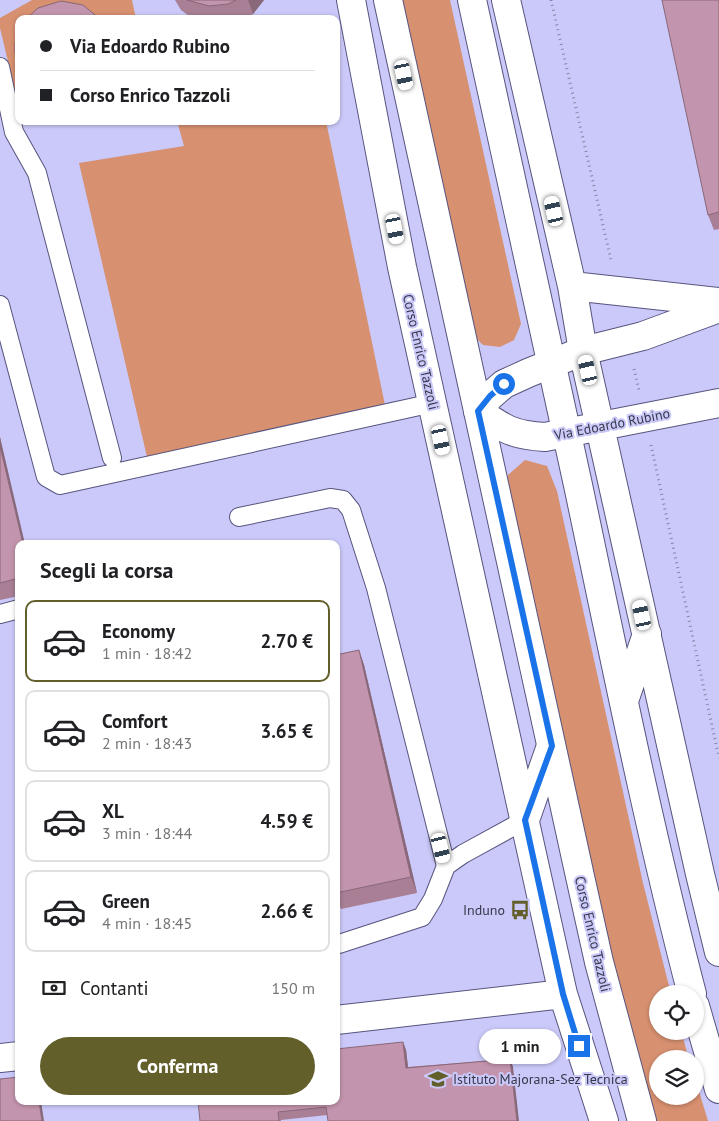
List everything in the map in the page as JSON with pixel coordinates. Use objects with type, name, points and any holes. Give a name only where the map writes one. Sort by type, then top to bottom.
[{"type":"street","name":"Corso Enrico Tazzoli","points":[[351,0],[402,267],[563,994],[604,1121]]},
{"type":"street","name":"Corso Enrico Tazzoli","points":[[388,0],[599,962],[642,1121]]},
{"type":"street","points":[[472,0],[624,701],[675,930],[690,985]]},
{"type":"street","points":[[506,0],[572,286],[583,351],[719,952]]},
{"type":"street","points":[[572,286],[719,302]]},
{"type":"street","points":[[478,411],[490,396],[504,384],[552,363],[583,351],[643,336],[719,308]]},
{"type":"street","name":"Via Edoardo Rubino","points":[[478,411],[503,429],[525,436],[545,437],[719,403]]},
{"type":"street","points":[[624,701],[647,634]]},
{"type":"street","points":[[525,820],[552,746]]},
{"type":"street","points":[[340,1020],[563,994]]},
{"type":"street","points":[[704,1037],[719,1089]]},
{"type":"street","points":[[0,1058],[15,1056]]},
{"type":"lane","points":[[0,68],[14,132],[37,173],[112,458]]},
{"type":"lane","points":[[0,304],[46,477],[60,485],[432,403]]},
{"type":"lane","points":[[239,517],[330,498],[343,500],[351,510],[376,588],[446,866]]},
{"type":"lane","points":[[0,614],[15,610]]},
{"type":"lane","points":[[340,944],[422,917],[433,899],[446,866],[463,854],[525,820]]},
{"type":"path","points":[[551,0],[618,292]]},
{"type":"path","points":[[628,339],[719,758]]},
{"type":"shaded area","points":[[32,0],[132,0],[135,15],[15,15],[15,91],[0,28],[0,18]]},
{"type":"shaded area","points":[[400,0],[450,0],[521,324],[514,340],[500,347],[483,345],[473,335]]},
{"type":"shaded area","points":[[178,125],[327,125],[385,405],[147,457],[79,163],[184,146]]},
{"type":"shaded area","points":[[525,460],[547,466],[557,491],[643,883],[669,985],[649,985],[649,1040],[684,1040],[686,1050],[649,1050],[649,1097],[627,1023],[508,501],[508,475]]},
{"type":"shaded area","points":[[651,1105],[703,1105],[708,1121],[656,1121]]},
{"type":"building","points":[[187,0],[236,0],[228,4],[209,6]]},
{"type":"building","points":[[662,0],[719,0],[719,212],[708,215]]},
{"type":"building","points":[[61,1],[83,5],[95,15],[30,15],[38,8]]},
{"type":"building","points":[[0,446],[22,540],[15,540],[15,579],[0,583]]},
{"type":"building","points":[[359,650],[411,877],[340,892],[340,654]]},
{"type":"building","points":[[403,1042],[406,1068],[510,1059],[517,1121],[328,1121],[326,1107],[278,1112],[279,1121],[200,1121],[198,1105],[340,1105],[340,1049]]},
{"type":"building","points":[[15,1077],[15,1105],[40,1105],[42,1121],[0,1121],[0,1079]]},
{"type":"place","name":"Induno","points":[[520,910]]},
{"type":"place","name":"Istituto Majorana-Sez Tecnica","points":[[438,1079]]},
{"type":"route","points":[[504,384],[490,396],[478,411],[552,746],[525,820],[563,994],[579,1046]]}]
